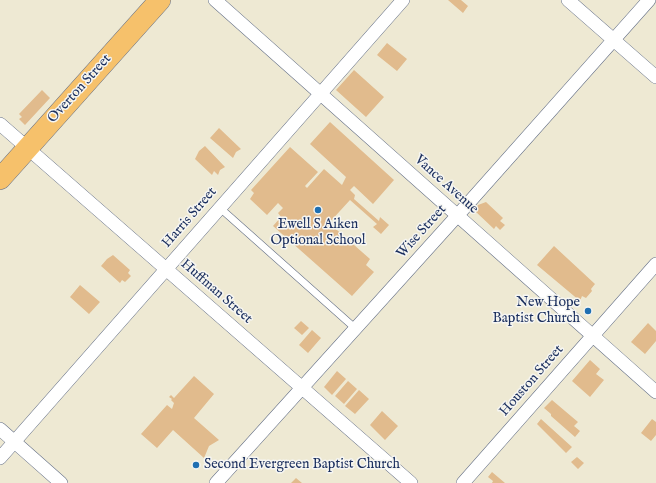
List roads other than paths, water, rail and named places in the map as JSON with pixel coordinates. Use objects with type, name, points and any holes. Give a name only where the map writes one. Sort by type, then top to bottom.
[{"type":"main road","name":"Overton Street","points":[[0,179],[160,0]]},
{"type":"street","name":"Vance Avenue","points":[[215,0],[656,392]]},
{"type":"street","name":"Harris Street","points":[[0,458],[403,0]]},
{"type":"street","points":[[568,0],[656,77]]},
{"type":"street","name":"Wise Street","points":[[216,483],[458,216],[649,0]]},
{"type":"street","name":"Huffman Street","points":[[0,124],[411,483]]},
{"type":"street","name":"Houston Street","points":[[463,483],[656,264]]},
{"type":"street","points":[[0,429],[61,483]]},
{"type":"lane","points":[[220,208],[356,329]]},
{"type":"place","name":"Ewell S Aiken Optional School","points":[[318,210]]},
{"type":"place","name":"New Hope Baptist Church","points":[[588,311]]},
{"type":"place","name":"Second Evergreen Baptist Church","points":[[196,465]]}]
